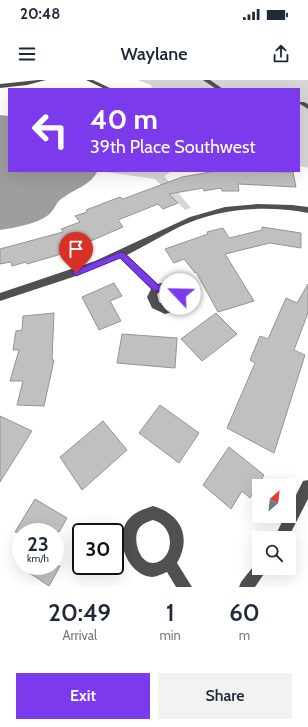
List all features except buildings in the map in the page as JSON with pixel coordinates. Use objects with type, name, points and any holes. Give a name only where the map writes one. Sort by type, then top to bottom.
[{"type":"street","points":[[0,86],[18,85],[43,80]]},
{"type":"street","points":[[88,80],[107,88]]},
{"type":"street","points":[[206,80],[218,88]]},
{"type":"street","points":[[302,103],[308,107]]},
{"type":"street","points":[[0,297],[62,278],[121,254],[178,225],[228,209],[262,206],[308,210]]},
{"type":"street","points":[[121,254],[157,289]]},
{"type":"street","points":[[285,531],[308,486]]},
{"type":"street","points":[[169,563],[185,587]]},
{"type":"street","points":[[246,587],[255,575]]},
{"type":"shaded area","points":[[138,80],[308,80],[308,168],[300,166],[300,88],[152,88],[151,85]]},
{"type":"shaded area","points":[[0,115],[8,116],[8,172],[97,172],[87,184],[60,200],[52,211],[42,219],[36,222],[0,230]]},
{"type":"shaded area","points":[[106,172],[170,172],[164,176],[191,208],[185,210],[155,179]]},
{"type":"route","points":[[76,273],[121,254],[157,289],[162,286],[173,287],[180,294]]}]
